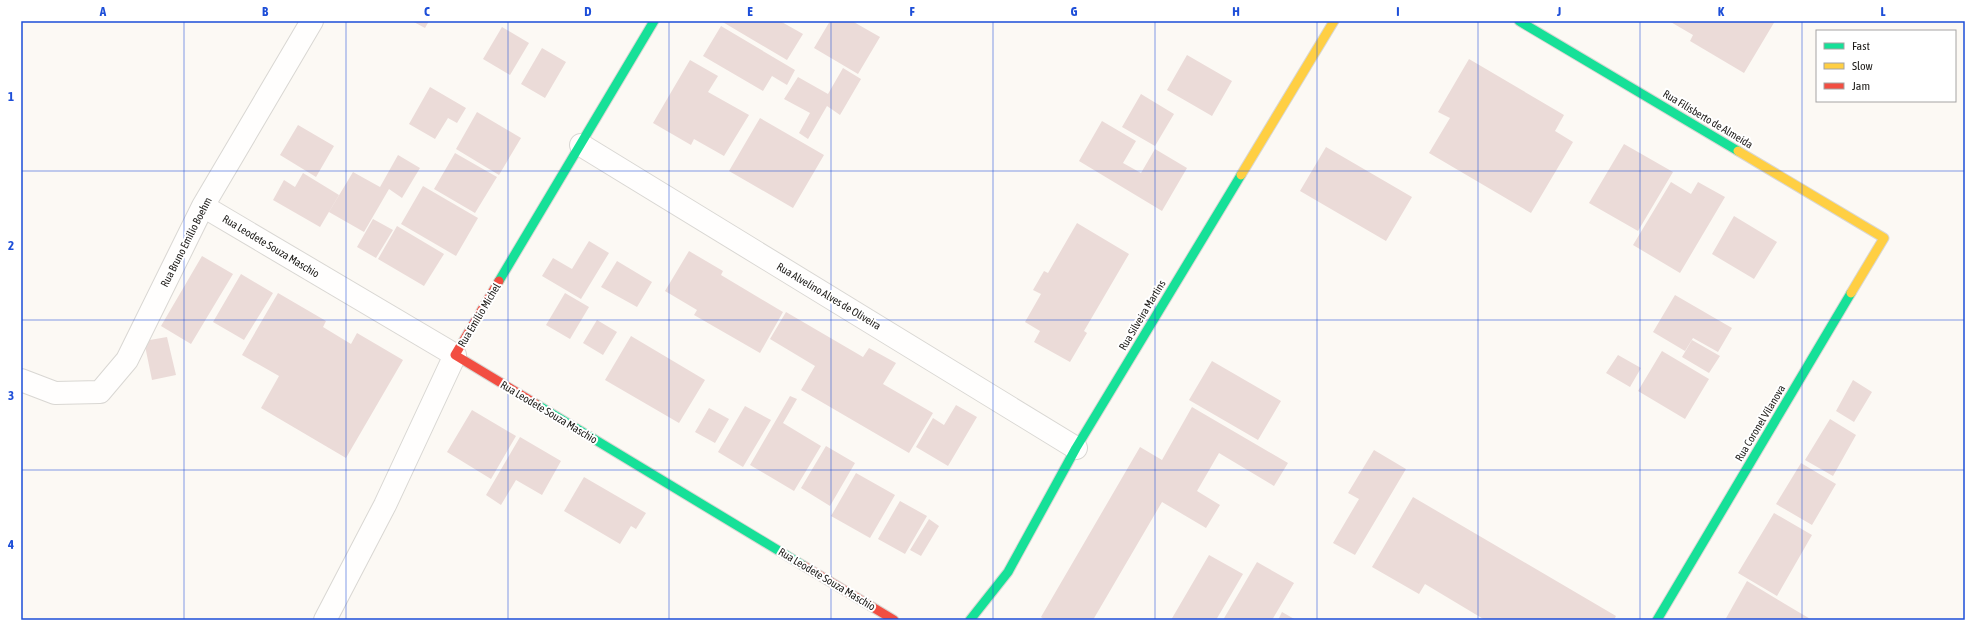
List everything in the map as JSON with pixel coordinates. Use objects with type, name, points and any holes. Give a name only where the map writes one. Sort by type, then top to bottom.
[{"type":"street","name":"Rua Bruno Emílio Boehm","points":[[21,380],[55,393],[100,392],[127,360],[203,206],[312,21]]},
{"type":"street","name":"Rua Emílio Michel","points":[[325,620],[385,505],[455,355],[654,21]]},
{"type":"street","name":"Rua Silveira Martins","points":[[970,620],[1008,572],[1076,448],[1334,21]]},
{"type":"street","name":"Rua Filisberto de Almeida","points":[[1519,21],[1884,238]]},
{"type":"street","name":"Rua Alvelino Alves de Oliveira","points":[[581,145],[1076,448]]},
{"type":"street","name":"Rua Leodete Souza Maschio","points":[[203,206],[455,355],[894,620]]},
{"type":"street","name":"Rua Coronel Vilanova","points":[[1657,620],[1884,238]]},
{"type":"building","points":[[412,21],[429,21],[425,28]]},
{"type":"building","points":[[721,21],[780,21],[803,34],[787,60]]},
{"type":"building","points":[[830,21],[852,21],[880,37],[858,74],[814,48]]},
{"type":"building","points":[[1669,21],[1775,21],[1744,73],[1690,41],[1693,35]]},
{"type":"building","points":[[721,26],[795,70],[787,85],[772,76],[763,91],[703,56]]},
{"type":"building","points":[[502,27],[529,43],[510,75],[483,59]]},
{"type":"building","points":[[542,48],[566,62],[545,98],[521,84]]},
{"type":"building","points":[[1187,55],[1232,81],[1212,116],[1167,90]]},
{"type":"building","points":[[1469,59],[1564,115],[1555,131],[1573,142],[1531,213],[1429,153],[1450,118],[1438,112]]},
{"type":"building","points":[[690,60],[718,76],[708,92],[749,115],[724,156],[694,139],[691,145],[653,123]]},
{"type":"building","points":[[843,68],[861,79],[840,115],[827,106],[808,139],[799,133],[810,113],[784,99],[798,77],[828,94]]},
{"type":"building","points":[[430,87],[466,108],[457,123],[448,118],[435,139],[409,124]]},
{"type":"building","points":[[1141,94],[1174,114],[1155,146],[1122,127]]},
{"type":"building","points":[[477,112],[521,138],[499,175],[456,149]]},
{"type":"building","points":[[760,118],[824,155],[793,208],[729,171]]},
{"type":"building","points":[[1102,121],[1136,141],[1123,163],[1141,173],[1155,149],[1187,168],[1162,211],[1079,161]]},
{"type":"building","points":[[298,125],[334,146],[316,177],[280,155]]},
{"type":"building","points":[[1624,144],[1673,172],[1638,231],[1589,203]]},
{"type":"building","points":[[1326,147],[1412,197],[1386,241],[1300,191]]},
{"type":"building","points":[[455,153],[497,177],[475,213],[434,189]]},
{"type":"building","points":[[398,155],[420,168],[402,198],[389,189],[364,232],[329,212],[353,172],[380,187]]},
{"type":"building","points":[[303,173],[339,195],[320,227],[273,200],[284,180],[295,187]]},
{"type":"building","points":[[1671,182],[1691,194],[1698,182],[1725,197],[1680,273],[1633,245]]},
{"type":"building","points":[[423,186],[478,218],[456,256],[401,224]]},
{"type":"building","points":[[1734,216],[1777,242],[1754,279],[1712,254]]},
{"type":"building","points":[[373,219],[393,230],[376,258],[357,247]]},
{"type":"building","points":[[1077,223],[1129,254],[1084,331],[1087,333],[1070,362],[1034,342],[1040,331],[1025,322],[1041,294],[1033,290],[1044,271],[1048,273]]},
{"type":"building","points":[[397,226],[444,254],[424,286],[378,259]]},
{"type":"building","points":[[589,241],[609,253],[581,299],[542,276],[553,258],[572,269]]},
{"type":"building","points":[[689,251],[723,271],[721,275],[783,312],[760,353],[694,315],[697,310],[665,291]]},
{"type":"building","points":[[202,256],[233,274],[191,344],[161,326]]},
{"type":"building","points":[[617,261],[652,282],[637,307],[601,287]]},
{"type":"building","points":[[241,274],[273,293],[244,340],[213,322]]},
{"type":"building","points":[[278,293],[326,321],[323,327],[351,344],[357,333],[403,360],[346,458],[261,408],[279,376],[242,355]]},
{"type":"building","points":[[565,293],[589,307],[570,339],[546,325]]},
{"type":"building","points":[[1675,295],[1732,328],[1718,352],[1693,338],[1685,351],[1653,332]]},
{"type":"building","points":[[786,312],[863,357],[869,348],[896,363],[883,384],[933,413],[909,453],[801,390],[815,366],[770,339]]},
{"type":"building","points":[[597,320],[617,332],[603,355],[583,343]]},
{"type":"building","points":[[631,336],[705,380],[679,423],[605,380]]},
{"type":"building","points":[[167,337],[176,375],[152,380],[144,341]]},
{"type":"building","points":[[1692,340],[1720,356],[1709,373],[1682,357]]},
{"type":"building","points":[[1662,351],[1709,379],[1685,419],[1638,391]]},
{"type":"building","points":[[1618,355],[1641,368],[1630,387],[1606,373]]},
{"type":"building","points":[[1212,361],[1281,401],[1258,440],[1189,400]]},
{"type":"building","points":[[1853,380],[1872,392],[1854,422],[1836,411]]},
{"type":"building","points":[[790,396],[797,399],[783,423],[821,446],[794,491],[750,465]]},
{"type":"building","points":[[956,405],[977,417],[948,466],[916,447],[933,418],[944,425]]},
{"type":"building","points":[[745,406],[771,420],[743,467],[718,452]]},
{"type":"building","points":[[1192,407],[1288,463],[1274,486],[1219,453],[1197,491],[1220,505],[1206,528],[1162,502],[1093,620],[1045,620],[1041,617],[1140,447],[1162,460]]},
{"type":"building","points":[[709,408],[729,419],[715,443],[695,432]]},
{"type":"building","points":[[472,410],[516,436],[491,479],[447,452]]},
{"type":"building","points":[[1830,419],[1856,435],[1833,476],[1805,460]]},
{"type":"building","points":[[520,437],[561,461],[542,495],[516,480],[501,505],[486,495]]},
{"type":"building","points":[[826,446],[855,463],[830,506],[801,488]]},
{"type":"building","points":[[1374,450],[1406,469],[1355,555],[1333,543],[1359,499],[1348,493]]},
{"type":"building","points":[[1801,463],[1836,484],[1812,525],[1776,504]]},
{"type":"building","points":[[856,473],[895,495],[870,538],[831,516]]},
{"type":"building","points":[[584,477],[646,513],[636,529],[631,526],[620,544],[564,511]]},
{"type":"building","points":[[1413,497],[1616,616],[1614,620],[1485,620],[1425,584],[1419,594],[1372,567]]},
{"type":"building","points":[[900,501],[927,516],[905,554],[878,539]]},
{"type":"building","points":[[1774,513],[1812,535],[1777,596],[1738,573]]},
{"type":"building","points":[[929,519],[939,526],[921,556],[910,550]]},
{"type":"building","points":[[1209,555],[1243,574],[1216,620],[1171,620]]},
{"type":"building","points":[[1257,562],[1294,583],[1272,620],[1223,620]]},
{"type":"building","points":[[1747,581],[1785,604],[1812,620],[1725,620]]},
{"type":"building","points":[[1282,612],[1296,620],[1278,620]]},
{"type":"traffic: fast","points":[[499,281],[654,21]]},
{"type":"traffic: fast","points":[[1519,21],[1738,151]]},
{"type":"traffic: fast","points":[[970,620],[1008,572],[1076,448],[1241,175]]},
{"type":"traffic: fast","points":[[1657,620],[1851,293]]},
{"type":"traffic: fast","points":[[536,404],[804,566]]},
{"type":"traffic: slow","points":[[1241,175],[1334,21]]},
{"type":"traffic: slow","points":[[1738,151],[1884,238],[1851,293]]},
{"type":"traffic: jam","points":[[499,281],[455,355],[536,404]]},
{"type":"traffic: jam","points":[[804,566],[894,620]]}]
